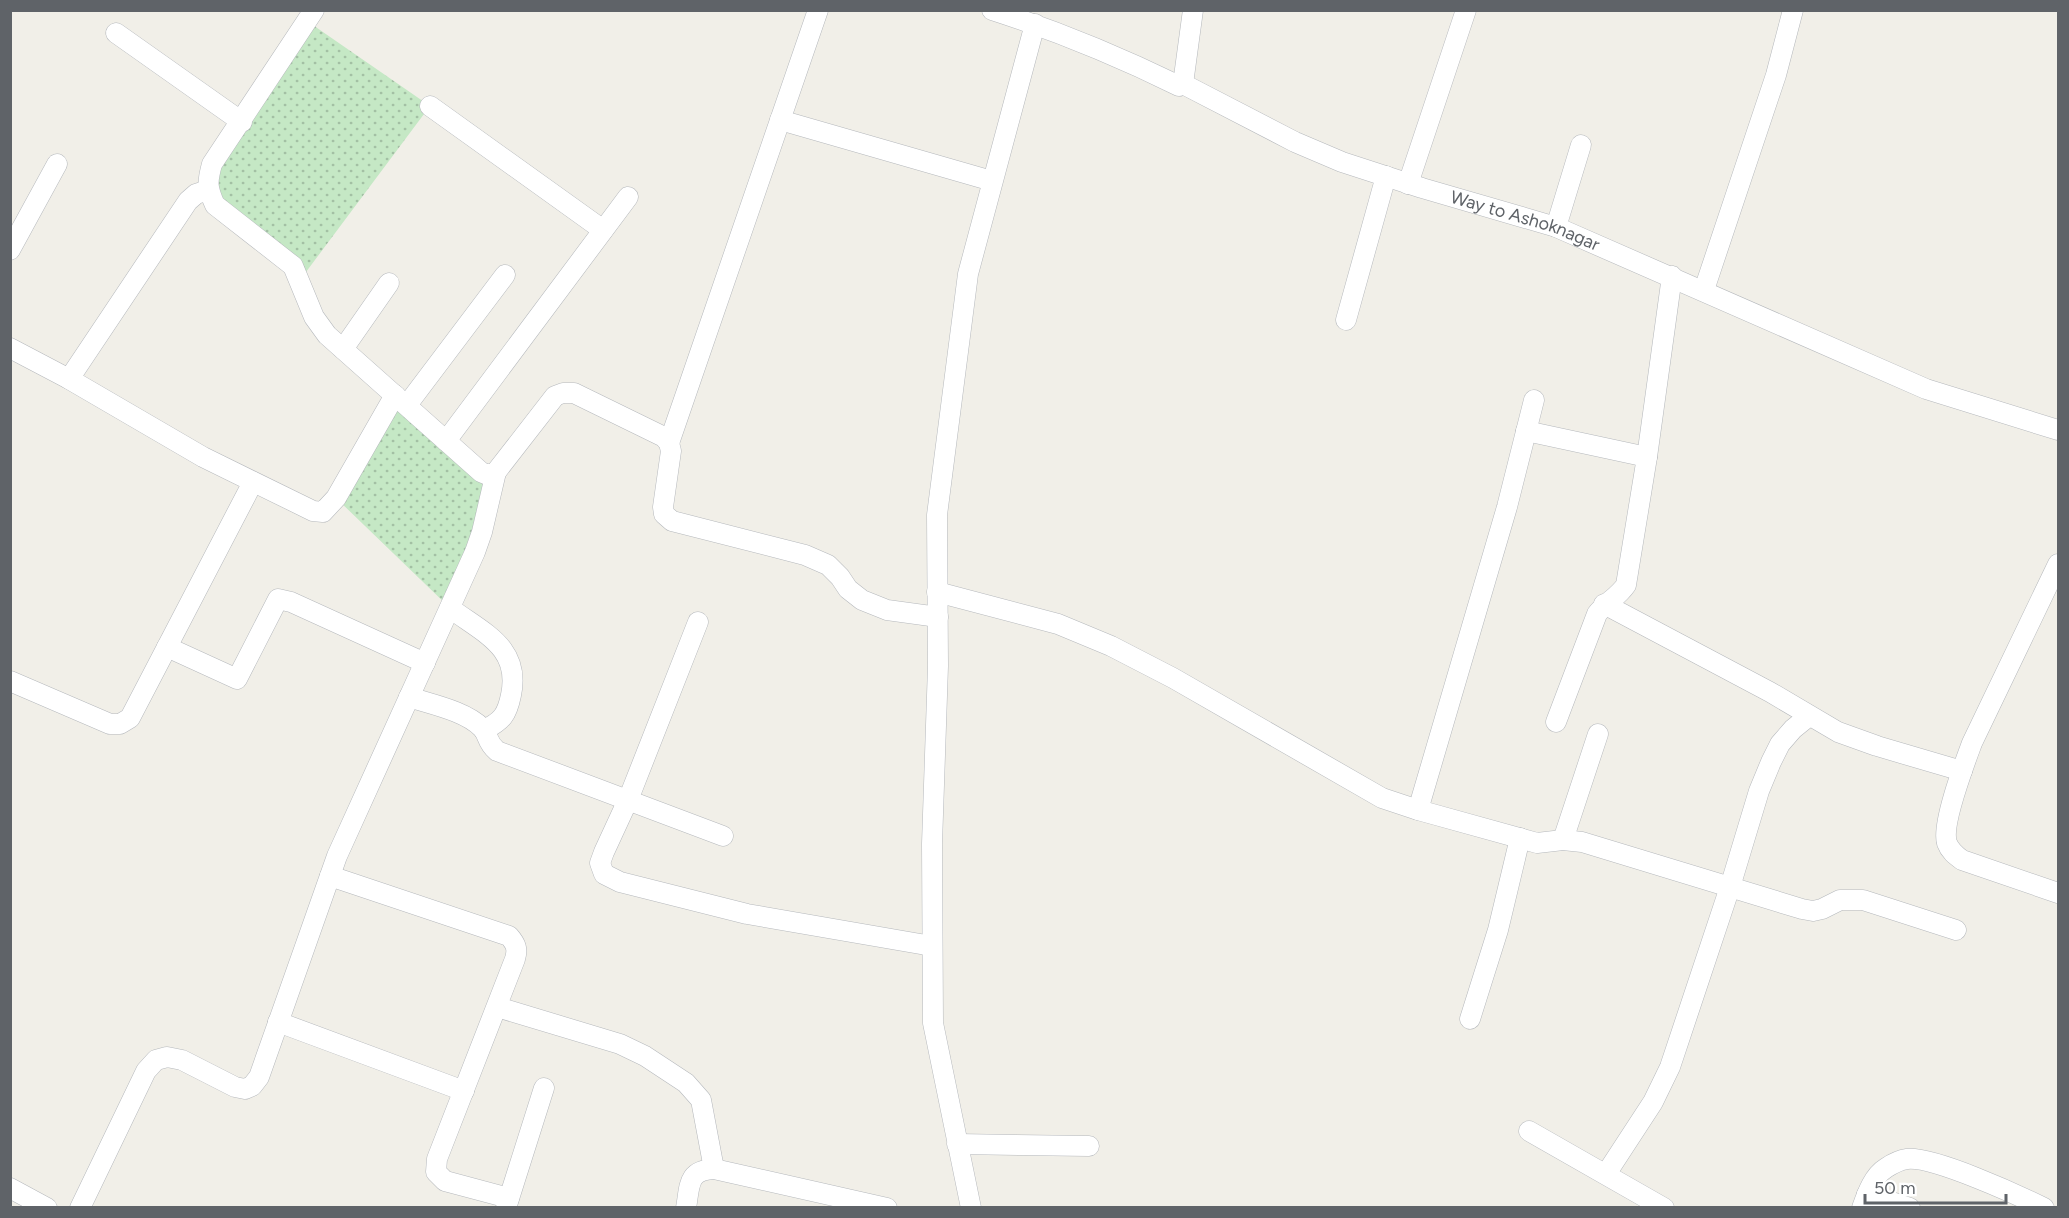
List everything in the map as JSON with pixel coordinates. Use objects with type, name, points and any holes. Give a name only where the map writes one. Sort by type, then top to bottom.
[{"type":"street","points":[[314,10],[242,122],[212,164],[208,177],[208,190],[215,205],[293,266],[314,317],[327,335],[481,472],[488,475],[496,472]]},
{"type":"street","points":[[669,443],[818,10]]},
{"type":"street","name":"Way to Ashoknagar","points":[[992,10],[1035,24],[1128,61],[1179,86],[1183,84],[1295,142],[1342,162],[1408,184],[1556,227],[1926,389],[2058,430]]},
{"type":"street","points":[[1183,84],[1193,10]]},
{"type":"street","points":[[1408,184],[1466,10]]},
{"type":"street","points":[[1704,290],[1776,75],[1793,10]]},
{"type":"street","points":[[971,1208],[933,1023],[932,844],[938,666],[936,515],[969,274],[1035,24]]},
{"type":"street","points":[[116,33],[242,122]]},
{"type":"street","points":[[430,106],[603,230]]},
{"type":"street","points":[[780,120],[992,181]]},
{"type":"street","points":[[1556,227],[1581,145]]},
{"type":"street","points":[[10,250],[57,164]]},
{"type":"street","points":[[1346,320],[1386,176]]},
{"type":"street","points":[[69,379],[188,201],[196,194],[208,190]]},
{"type":"street","points":[[446,441],[628,197]]},
{"type":"street","points":[[13,356],[69,379],[203,457],[314,511],[322,512],[336,498],[401,400],[505,275]]},
{"type":"street","points":[[1556,722],[1597,614],[1604,604],[1622,591],[1626,585],[1647,457],[1672,276]]},
{"type":"street","points":[[343,349],[389,283]]},
{"type":"street","points":[[87,1205],[146,1071],[156,1060],[167,1057],[182,1060],[235,1088],[245,1089],[252,1086],[259,1077],[351,823],[478,542],[496,472],[555,396],[574,393],[663,437],[669,443],[671,451],[663,507],[664,514],[672,522],[805,555],[828,565],[848,589],[862,600],[887,610],[938,617]]},
{"type":"street","points":[[1418,810],[1508,507],[1534,400]]},
{"type":"street","points":[[1526,431],[1647,457]]},
{"type":"street","points":[[10,681],[110,724],[120,724],[130,718],[253,482]]},
{"type":"street","points":[[2058,564],[1972,743],[1946,829],[1946,842],[1951,852],[1962,860],[2058,893]]},
{"type":"street","points":[[938,592],[1058,624],[1111,646],[1173,678],[1383,798],[1418,810],[1537,843],[1563,840],[1582,842],[1802,909],[1813,911],[1840,900],[1863,900],[1956,930]]},
{"type":"street","points":[[167,647],[237,679],[278,599],[291,602],[424,663]]},
{"type":"street","points":[[1604,604],[1770,692],[1838,732],[1962,771]]},
{"type":"street","points":[[450,608],[501,645],[511,660],[515,679],[508,709],[498,722],[484,730]]},
{"type":"street","points":[[698,622],[628,800],[604,852],[600,863],[604,874],[620,882],[747,914],[932,946]]},
{"type":"street","points":[[409,697],[466,717],[484,730],[489,744],[497,751],[723,836]]},
{"type":"street","points":[[1606,1174],[1653,1102],[1670,1067],[1731,887],[1759,791],[1771,762],[1780,744],[1809,716]]},
{"type":"street","points":[[1563,840],[1598,734]]},
{"type":"street","points":[[1470,1019],[1498,930],[1521,838]]},
{"type":"street","points":[[330,876],[509,936],[518,949],[437,1159],[436,1172],[445,1181],[508,1203],[544,1088]]},
{"type":"street","points":[[497,1007],[620,1044],[645,1056],[686,1083],[701,1100],[714,1169]]},
{"type":"street","points":[[278,1022],[464,1091]]},
{"type":"street","points":[[1529,1131],[1664,1208]]},
{"type":"street","points":[[957,1144],[1089,1146]]},
{"type":"street","points":[[1910,1208],[1865,1201],[1875,1179],[1883,1169],[1896,1162],[1910,1159],[1934,1164],[1972,1177],[2044,1208]]},
{"type":"street","points":[[686,1208],[691,1182],[695,1174],[702,1169],[714,1169],[887,1208]]},
{"type":"street","points":[[10,1188],[47,1208]]},
{"type":"green space","points":[[307,21],[430,106],[300,280],[215,205],[212,164]]},
{"type":"green space","points":[[395,395],[496,472],[450,608],[336,498]]}]
